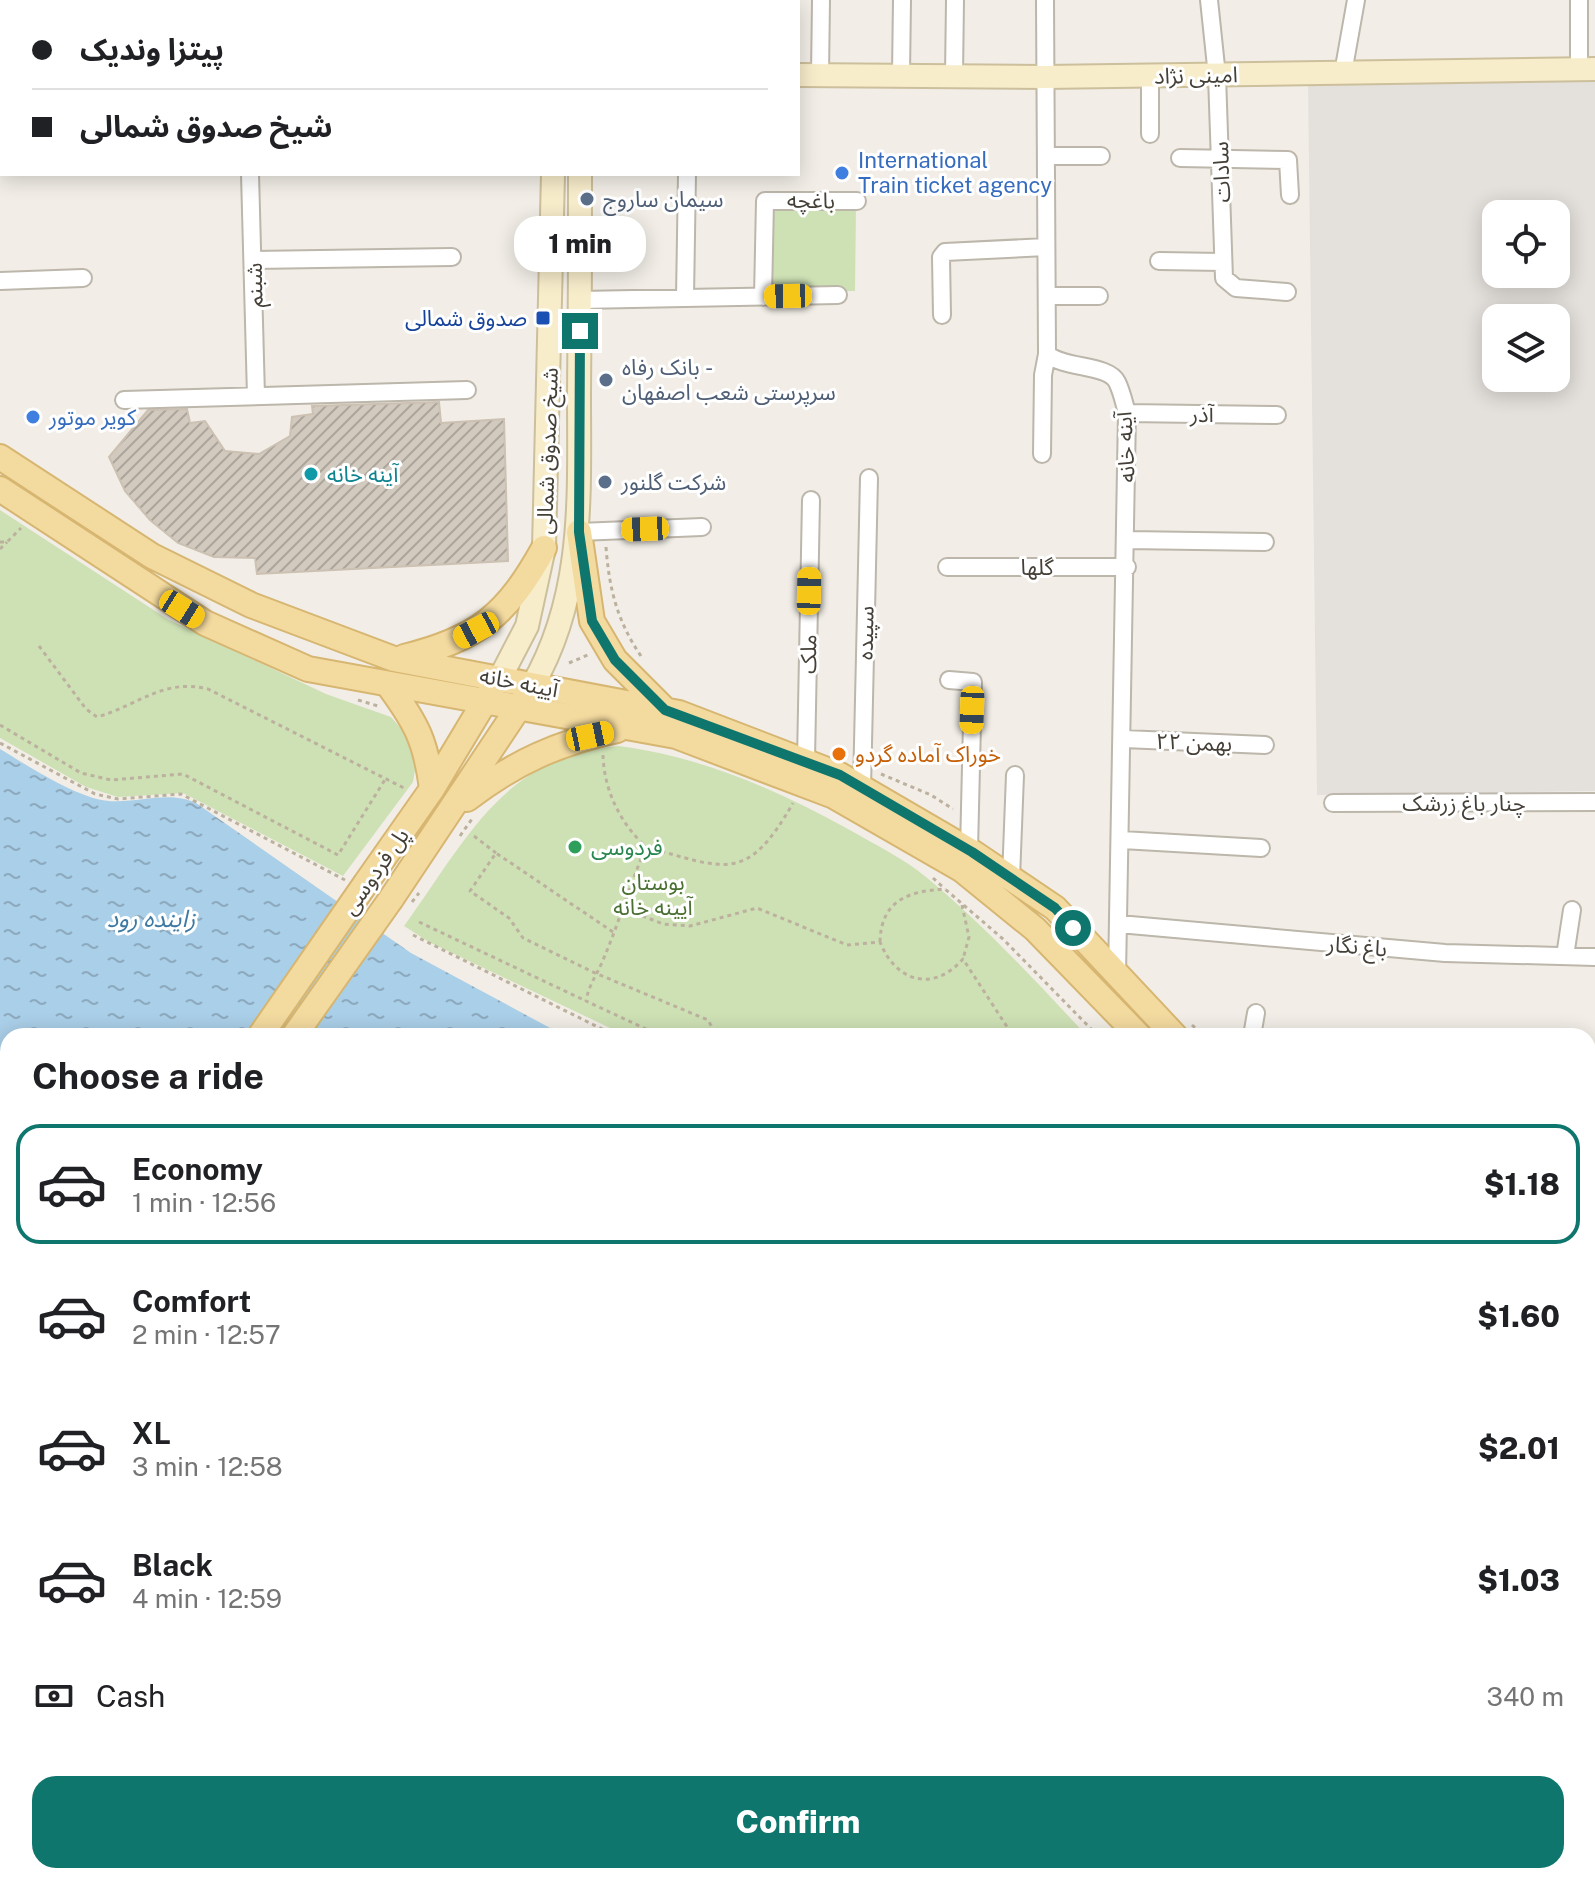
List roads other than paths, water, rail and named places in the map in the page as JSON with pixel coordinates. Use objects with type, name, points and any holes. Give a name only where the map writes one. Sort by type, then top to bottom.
[{"type":"main road","name":"امینی نژاد","points":[[809,75],[1217,76],[1587,69]]},
{"type":"main road","name":"شیخ صدوق شمالی","points":[[518,709],[556,641],[566,610],[579,532],[581,176]]},
{"type":"main road","name":"شیخ صدوق شمالی","points":[[485,701],[527,626],[544,548],[552,179]]},
{"type":"main road","name":"آیینه خانه","points":[[0,457],[152,556],[237,598],[394,659],[665,710],[806,760],[862,788],[969,850],[1055,908],[1167,1028]]},
{"type":"main road","name":"آیینه خانه","points":[[0,489],[136,580],[223,631],[308,669],[676,736],[834,796],[961,869],[1035,929],[1131,1028]]},
{"type":"main road","points":[[579,532],[592,621],[615,660],[665,710]]},
{"type":"main road","points":[[394,659],[445,647],[485,625],[521,590],[544,548]]},
{"type":"main road","points":[[223,631],[237,617],[237,598]]},
{"type":"main road","points":[[389,686],[416,722],[427,750],[432,789]]},
{"type":"main road","name":"پل فردوسی","points":[[265,1028],[356,882],[432,789],[485,701]]},
{"type":"main road","name":"پل فردوسی","points":[[300,1028],[452,810],[518,709]]},
{"type":"main road","points":[[452,810],[500,773],[568,741],[635,727]]},
{"type":"street","points":[[809,75],[821,0]]},
{"type":"street","points":[[901,74],[902,0]]},
{"type":"street","points":[[954,75],[955,0]]},
{"type":"street","points":[[1042,454],[1043,375],[1047,354],[1045,0]]},
{"type":"street","name":"سادات","points":[[1209,0],[1217,76],[1223,262]]},
{"type":"street","points":[[1343,73],[1356,0]]},
{"type":"street","points":[[1579,0],[1587,69]]},
{"type":"street","points":[[1150,76],[1150,134]]},
{"type":"street","points":[[1046,156],[1101,156]]},
{"type":"street","points":[[1180,158],[1288,160],[1290,195]]},
{"type":"street","name":"شبنم","points":[[250,176],[256,396]]},
{"type":"street","points":[[685,298],[687,176]]},
{"type":"street","name":"باغچه","points":[[763,297],[765,201],[857,201]]},
{"type":"street","points":[[942,315],[941,257],[945,252],[1046,247]]},
{"type":"street","points":[[254,260],[452,257]]},
{"type":"street","points":[[1159,261],[1223,262],[1224,278],[1236,288],[1287,292]]},
{"type":"street","points":[[0,281],[83,278]]},
{"type":"street","points":[[580,300],[838,295]]},
{"type":"street","points":[[1047,296],[1099,296]]},
{"type":"street","name":"آینه خانه","points":[[1047,354],[1061,363],[1109,374],[1116,379],[1127,413],[1124,739],[1117,975]]},
{"type":"street","points":[[124,400],[467,390]]},
{"type":"street","name":"آذر","points":[[1127,413],[1277,415]]},
{"type":"street","name":"سپیده","points":[[862,788],[869,478]]},
{"type":"street","name":"ملک","points":[[806,760],[811,500]]},
{"type":"street","points":[[579,532],[702,527]]},
{"type":"street","points":[[1127,540],[1265,542]]},
{"type":"street","name":"گلها","points":[[947,567],[1127,567]]},
{"type":"street","points":[[949,680],[973,682],[969,850]]},
{"type":"street","name":"۲۲ بهمن","points":[[1124,739],[1265,745]]},
{"type":"street","points":[[1011,878],[1015,775]]},
{"type":"street","name":"چنار باغ زرشک","points":[[1333,803],[1595,802]]},
{"type":"street","points":[[1122,840],[1261,848]]},
{"type":"street","points":[[1565,956],[1572,910]]},
{"type":"street","name":"باغ نگار","points":[[1119,924],[1445,953],[1595,957]]},
{"type":"street","points":[[1253,1028],[1256,1013]]},
{"type":"water","name":"زاینده رود","points":[[0,749],[57,783],[93,798],[119,801],[171,797],[196,803],[411,953],[550,1028],[0,1028]]},
{"type":"place","name":"International Train ticket agency","points":[[842,173]]},
{"type":"place","name":"سیمان ساروج","points":[[587,199]]},
{"type":"place","name":"صدوق شمالی","points":[[543,318]]},
{"type":"place","name":"بانک رفاه - سرپرستی شعب اصفهان","points":[[606,380]]},
{"type":"place","name":"کویر موتور","points":[[33,417]]},
{"type":"place","name":"آینه خانه","points":[[311,474]]},
{"type":"place","name":"شرکت گلنور","points":[[605,482]]},
{"type":"place","name":"خوراک آماده گردو","points":[[839,754]]},
{"type":"place","name":"فردوسی","points":[[575,847]]},
{"type":"park label","name":"بوستان آیینه خانه","points":[[653,894]]}]
